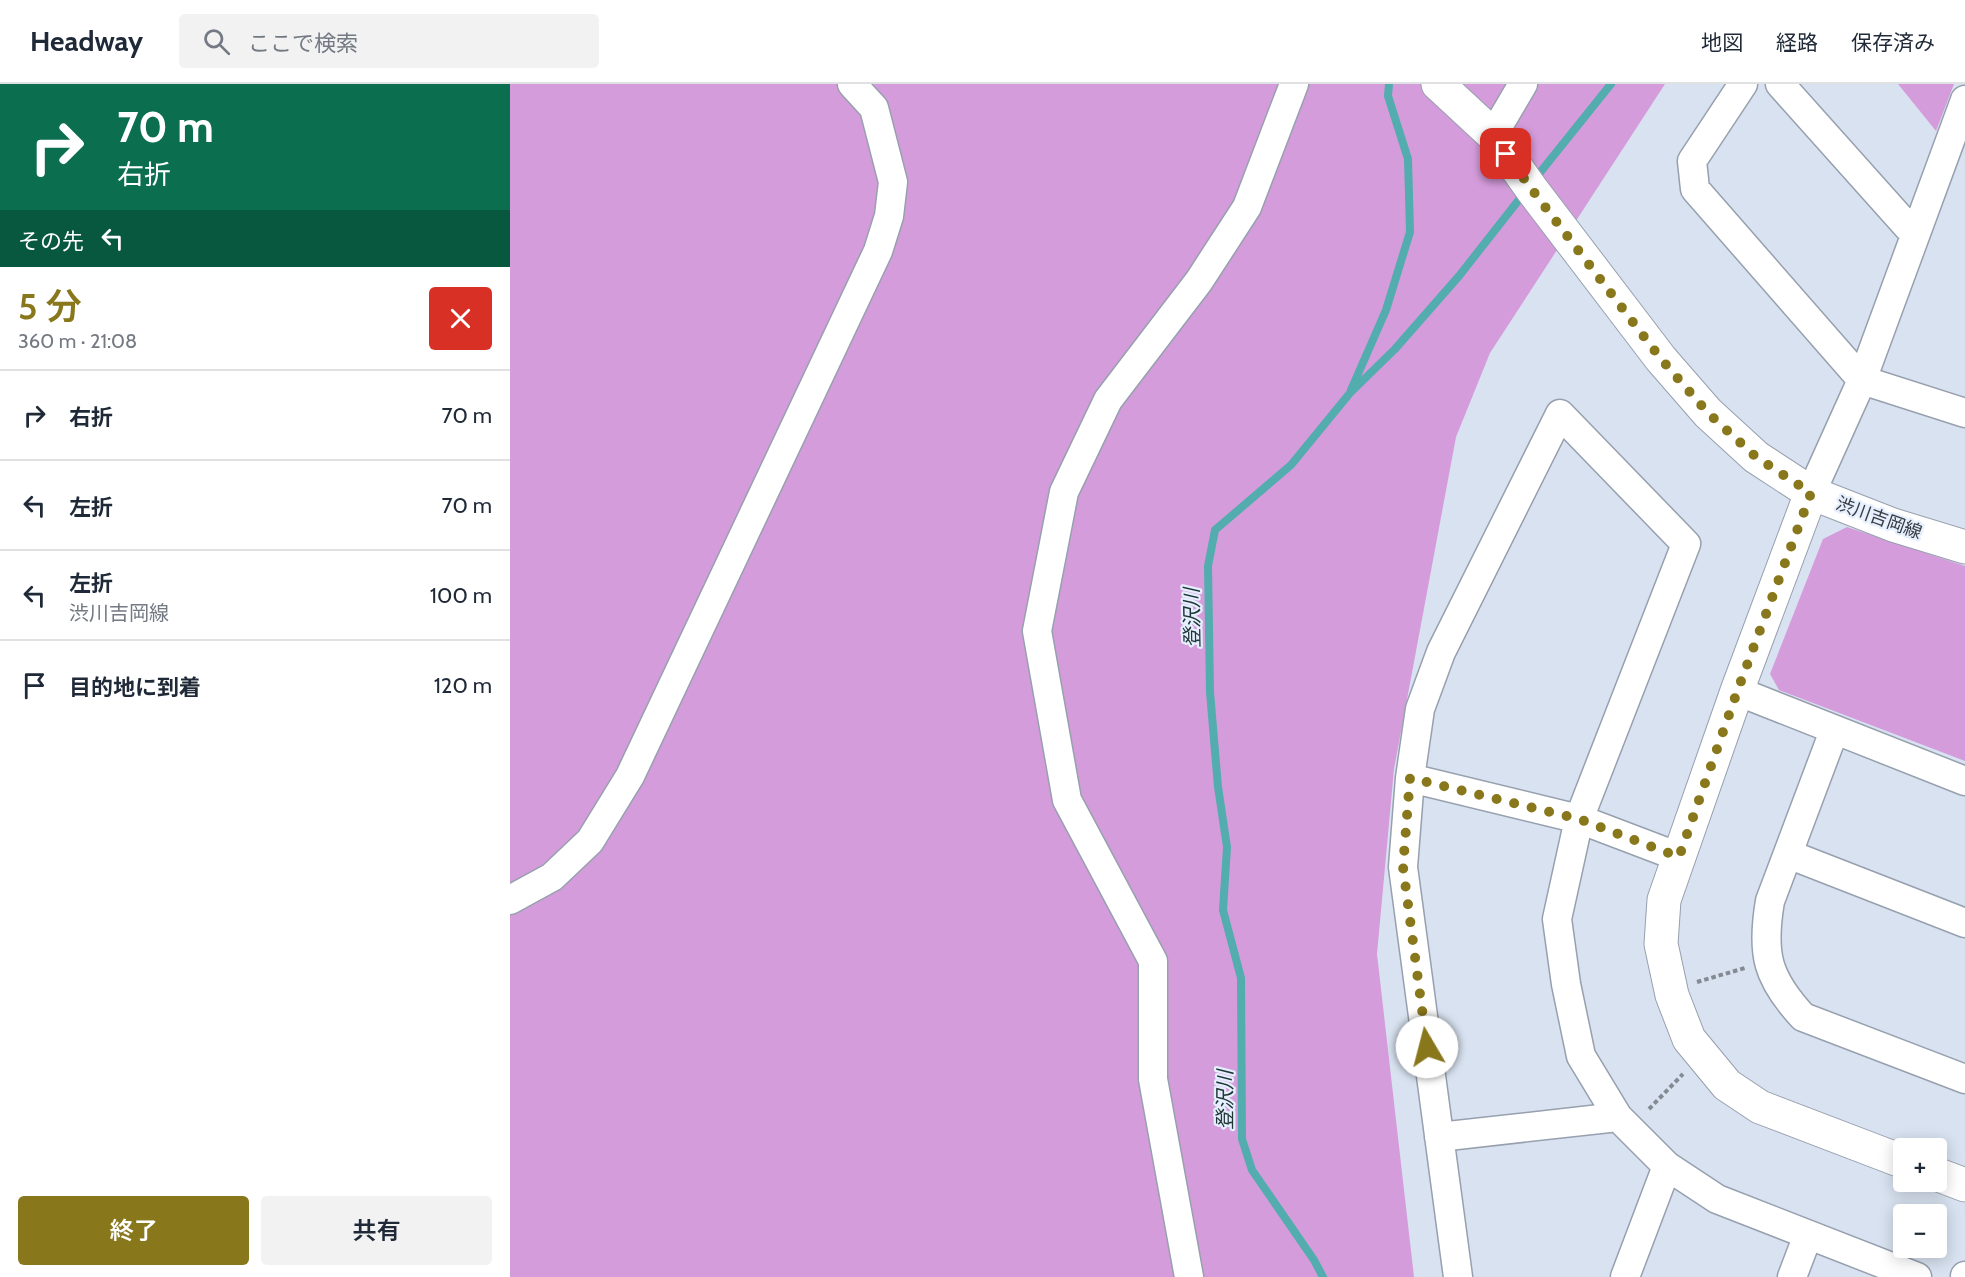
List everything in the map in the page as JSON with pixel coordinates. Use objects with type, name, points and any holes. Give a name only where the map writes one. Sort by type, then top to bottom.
[{"type":"street","points":[[510,900],[552,876],[590,841],[630,776],[878,251],[889,216],[893,182],[874,108],[852,84]]},
{"type":"street","points":[[1189,1277],[1153,1078],[1153,962],[1067,800],[1037,631],[1064,492],[1108,400],[1198,281],[1247,207],[1294,84]]},
{"type":"street","name":"渋川吉岡線","points":[[1438,84],[1493,135],[1661,359],[1708,413],[1756,457],[1811,493],[1893,525],[1965,547]]},
{"type":"street","points":[[1493,135],[1523,84]]},
{"type":"street","points":[[1743,84],[1692,161],[1695,189],[1862,380],[1965,413]]},
{"type":"street","points":[[1780,84],[1915,235]]},
{"type":"street","points":[[1893,1158],[1760,1107],[1727,1085],[1689,1039],[1672,995],[1661,944],[1664,900],[1737,692],[1811,493],[1862,380],[1965,100]]},
{"type":"street","points":[[1458,1277],[1403,867],[1410,778],[1420,709],[1441,652],[1560,414],[1686,544],[1579,819],[1557,919],[1566,984],[1581,1056],[1618,1117],[1667,1167],[1717,1199],[1917,1277]]},
{"type":"street","points":[[1737,692],[1965,781]]},
{"type":"street","points":[[1834,731],[1770,901],[1765,929],[1767,957],[1773,977],[1787,1000],[1803,1017],[1965,1079]]},
{"type":"street","points":[[1410,778],[1579,819],[1679,857]]},
{"type":"street","points":[[1788,854],[1965,923]]},
{"type":"street","points":[[1439,1137],[1618,1117]]},
{"type":"street","points":[[1625,1277],[1667,1167]]},
{"type":"street","points":[[1947,1178],[1965,1185]]},
{"type":"street","points":[[1792,1277],[1808,1235]]},
{"type":"path","points":[[1691,984],[1754,965]]},
{"type":"path","points":[[1648,1110],[1686,1071]]},
{"type":"shaded area","points":[[510,84],[1665,84],[1490,353],[1456,437],[1394,769],[1377,954],[1414,1277],[510,1277]]},
{"type":"shaded area","points":[[1898,84],[1954,84],[1936,131]]},
{"type":"shaded area","points":[[1847,527],[1965,566],[1965,761],[1779,690],[1770,674],[1823,539]]},
{"type":"waterway","points":[[1351,390],[1386,310],[1410,232],[1408,159],[1388,96],[1389,84]]},
{"type":"waterway","name":"登沢川","points":[[1534,180],[1611,84]]},
{"type":"waterway","name":"登沢川","points":[[1323,1277],[1314,1260],[1252,1170],[1242,1139],[1241,978],[1223,910],[1227,847],[1218,787],[1210,692],[1208,566],[1215,530],[1291,465],[1350,393],[1395,349],[1459,276],[1525,192]]},
{"type":"route","points":[[1427,1047],[1403,867],[1410,778],[1579,819],[1679,857],[1811,493],[1756,457],[1708,413],[1661,359],[1506,154]]}]
